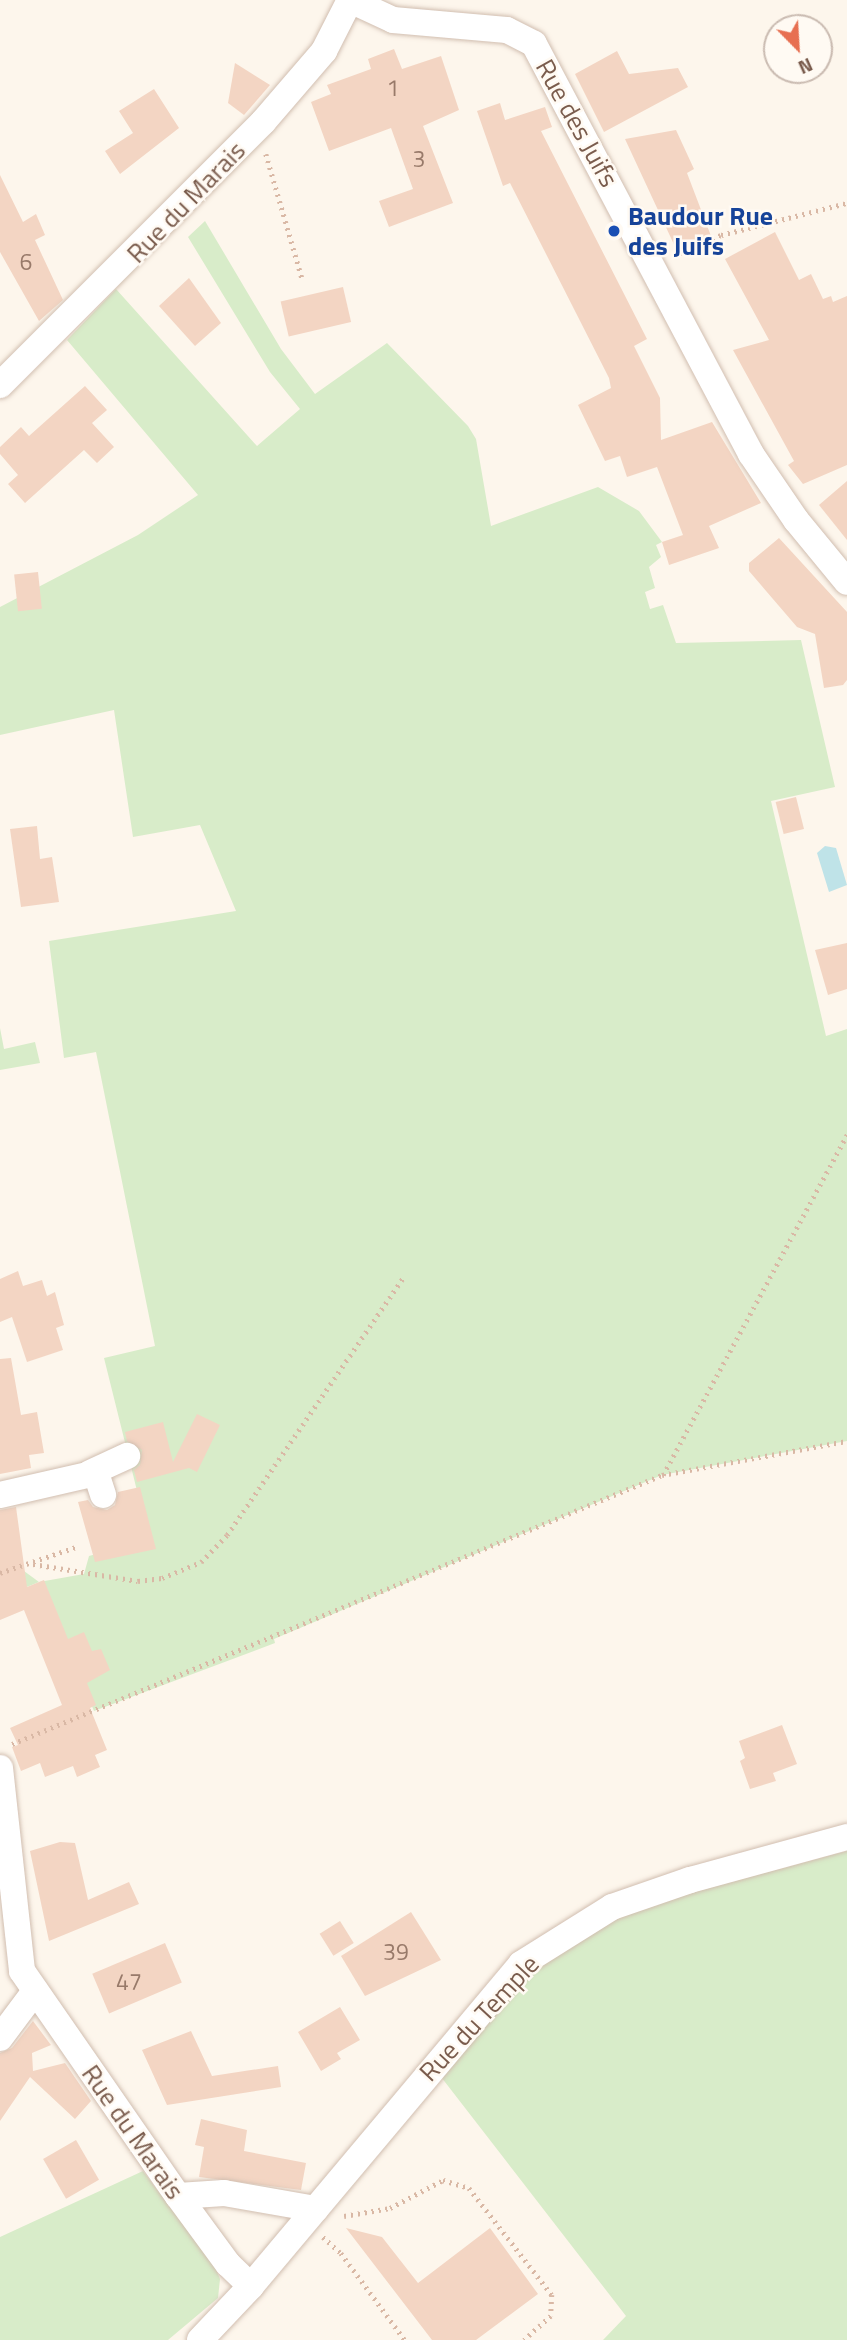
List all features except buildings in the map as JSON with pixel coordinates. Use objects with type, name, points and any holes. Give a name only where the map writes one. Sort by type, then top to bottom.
[{"type":"street","name":"Rue du Marais","points":[[0,386],[257,129],[324,51],[350,0]]},
{"type":"street","name":"Rue des Juifs","points":[[350,0],[393,20],[507,30],[534,44],[654,264],[765,477],[847,582]]},
{"type":"street","points":[[0,1495],[97,1484],[127,1456]]},
{"type":"street","name":"Rue du Marais","points":[[0,1768],[19,1980],[228,2264],[251,2286]]},
{"type":"street","name":"Rue du Temple","points":[[200,2340],[320,2215],[468,2023],[532,1956],[612,1908],[691,1880],[847,1837]]},
{"type":"street","points":[[0,2038],[19,1980]]},
{"type":"street","points":[[177,2196],[224,2193],[320,2215]]},
{"type":"path","points":[[257,129],[302,278]]},
{"type":"path","points":[[654,264],[721,235],[847,203]]},
{"type":"path","points":[[662,1475],[847,1135]]},
{"type":"path","points":[[33,1564],[138,1581],[201,1562],[227,1535],[403,1278]]},
{"type":"path","points":[[0,1749],[662,1475],[847,1441]]},
{"type":"path","points":[[0,1573],[33,1564],[79,1546]]},
{"type":"path","points":[[405,2340],[341,2253],[320,2215],[383,2210],[443,2180],[469,2188],[552,2295],[551,2316],[524,2340]]},
{"type":"green space","points":[[205,221],[281,349],[315,394],[387,343],[468,426],[476,439],[491,526],[598,487],[639,511],[662,542],[656,545],[661,557],[649,567],[655,588],[645,592],[650,609],[663,605],[676,643],[801,640],[835,787],[771,801],[826,1036],[847,1029],[847,1441],[662,1475],[274,1639],[275,1643],[94,1711],[39,1582],[84,1574],[89,1556],[149,1539],[104,1358],[155,1346],[96,1052],[64,1058],[49,941],[236,911],[200,825],[133,837],[114,710],[0,735],[0,607],[138,535],[198,495],[67,340],[116,289],[257,446],[300,409],[270,372],[188,237]]},
{"type":"green space","points":[[0,1028],[4,1049],[35,1042],[40,1063],[0,1070]]},
{"type":"green space","points":[[24,1571],[39,1582],[0,1598]]},
{"type":"green space","points":[[847,1851],[847,2340],[603,2340],[626,2316],[438,2073],[502,1997],[556,1950],[645,1905]]},
{"type":"green space","points":[[143,2171],[215,2267],[220,2279],[218,2298],[168,2340],[0,2340],[0,2237]]},
{"type":"water","points":[[825,846],[836,848],[847,885],[829,892],[817,853]]},
{"type":"place","name":"Baudour Rue des Juifs","points":[[614,231]]}]
